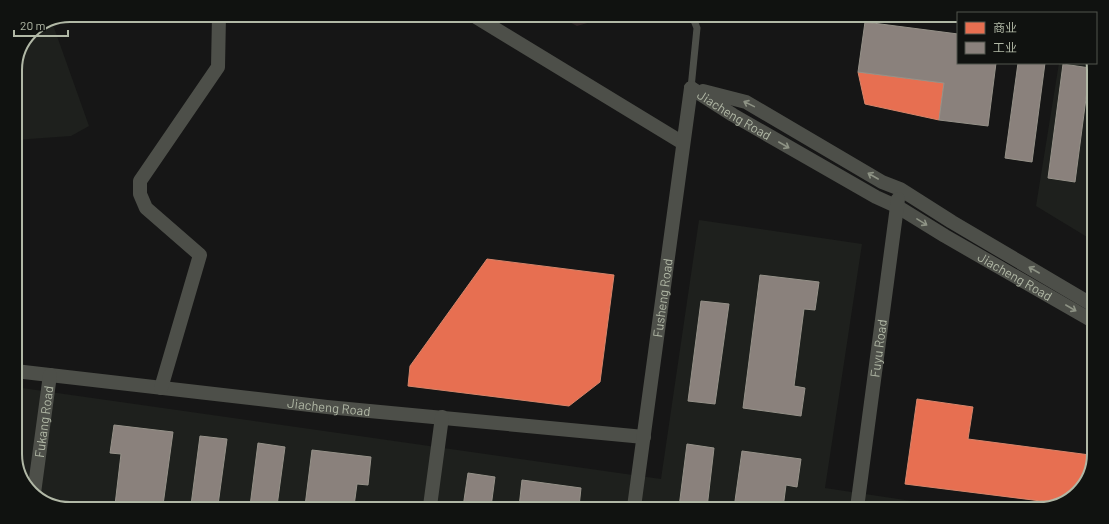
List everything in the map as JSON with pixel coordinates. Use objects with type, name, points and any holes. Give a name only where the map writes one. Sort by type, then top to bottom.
[{"type":"street","points":[[161,388],[200,255],[146,208],[140,194],[140,181],[218,66],[219,22]]},
{"type":"street","points":[[484,22],[684,143]]},
{"type":"street","name":"Jiacheng Road","points":[[691,88],[746,102],[882,182],[900,189],[952,222],[1087,301]]},
{"type":"street","name":"Jiacheng Road","points":[[691,88],[733,115],[876,197],[898,207],[945,236],[1087,318]]},
{"type":"street","name":"Fusheng Road","points":[[635,502],[691,88]]},
{"type":"street","name":"Fuyu Road","points":[[858,502],[900,189]]},
{"type":"street","name":"Jiacheng Road","points":[[22,372],[327,407],[644,437]]},
{"type":"street","name":"Fukang Road","points":[[35,487],[50,375]]},
{"type":"street","points":[[431,502],[442,417]]},
{"type":"lane","points":[[691,88],[697,28],[695,22]]},
{"type":"shaded area","points":[[569,22],[591,22],[577,26]]},
{"type":"shaded area","points":[[53,26],[89,126],[71,136],[22,140],[22,67],[24,58],[27,49],[38,34],[46,28]]},
{"type":"shaded area","points":[[1059,64],[1086,64],[1087,237],[1036,206]]},
{"type":"shaded area","points":[[699,220],[862,244],[825,488],[918,502],[61,501],[46,496],[36,488],[27,475],[22,457],[22,388],[661,479]]},
{"type":"building: 商业","points":[[858,72],[944,83],[939,120],[865,104]]},
{"type":"building: 商业","points":[[487,259],[614,275],[600,382],[569,406],[408,386],[410,366]]},
{"type":"building: 商业","points":[[917,399],[973,407],[968,439],[1087,455],[1083,472],[1075,486],[1066,494],[1046,502],[905,484]]},
{"type":"building: 工业","points":[[865,22],[957,34],[957,64],[996,64],[988,126],[939,120],[944,83],[858,72]]},
{"type":"building: 工业","points":[[1018,64],[1045,64],[1032,162],[1005,158]]},
{"type":"building: 工业","points":[[1063,64],[1087,68],[1087,91],[1075,182],[1048,178]]},
{"type":"building: 工业","points":[[760,275],[819,282],[815,310],[804,309],[794,386],[805,388],[801,416],[743,408]]},
{"type":"building: 工业","points":[[701,301],[729,304],[715,404],[688,401]]},
{"type":"building: 工业","points":[[114,425],[173,432],[163,502],[115,502],[121,454],[110,453]]},
{"type":"building: 工业","points":[[200,436],[227,439],[218,502],[191,502]]},
{"type":"building: 工业","points":[[258,443],[285,447],[278,502],[251,502]]},
{"type":"building: 工业","points":[[687,444],[714,448],[708,502],[680,502]]},
{"type":"building: 工业","points":[[312,450],[371,457],[368,485],[357,484],[355,502],[306,502]]},
{"type":"building: 工业","points":[[742,451],[801,459],[797,487],[786,485],[784,502],[735,502]]},
{"type":"building: 工业","points":[[468,473],[495,477],[492,502],[464,502]]},
{"type":"building: 工业","points":[[522,480],[581,488],[580,502],[520,502]]}]
